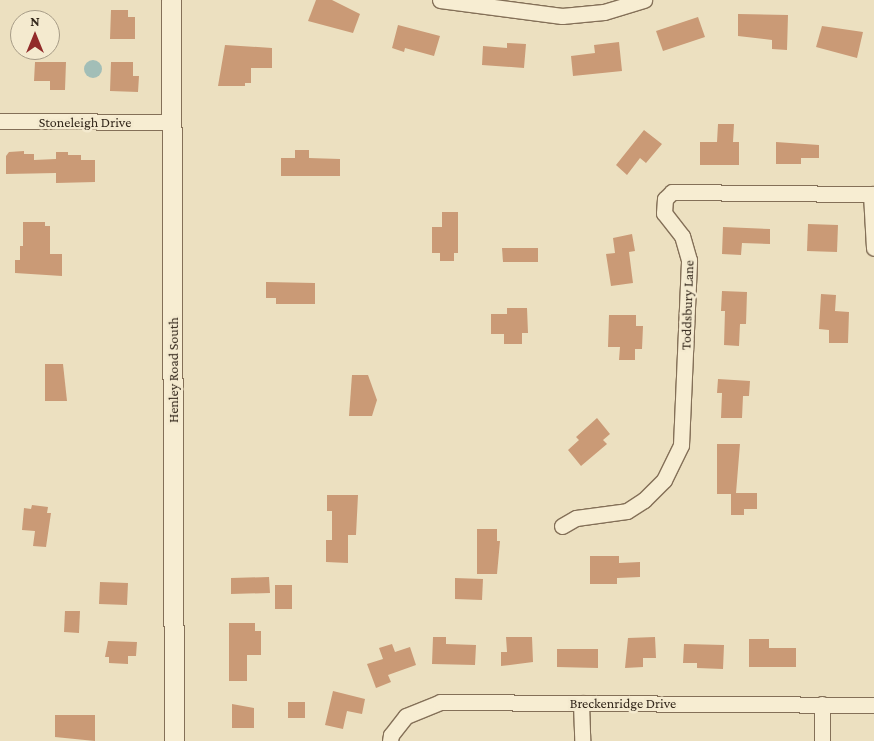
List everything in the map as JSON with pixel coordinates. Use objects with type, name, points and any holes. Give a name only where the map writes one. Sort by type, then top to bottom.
[{"type":"street","name":"Henley Road South","points":[[171,0],[174,741]]},
{"type":"street","points":[[440,0],[562,16],[604,12],[644,0]]},
{"type":"street","name":"Stoneleigh Drive","points":[[0,121],[170,122]]},
{"type":"street","name":"Toddsbury Lane","points":[[562,526],[576,518],[628,511],[644,500],[664,480],[681,445],[689,260],[682,236],[664,213],[665,199],[672,192],[873,194]]},
{"type":"street","points":[[873,194],[874,248]]},
{"type":"street","name":"Breckenridge Drive","points":[[390,741],[391,735],[406,716],[440,702],[874,705]]},
{"type":"street","points":[[581,703],[582,741]]},
{"type":"street","points":[[822,704],[822,741]]},
{"type":"water","points":[[89,60],[97,60],[102,65],[100,76],[89,78],[84,73],[84,65]]},
{"type":"building","points":[[316,0],[332,0],[360,14],[353,33],[308,21]]},
{"type":"building","points":[[111,10],[128,10],[128,17],[135,17],[135,39],[110,39]]},
{"type":"building","points":[[738,14],[788,15],[787,50],[772,49],[772,40],[738,36]]},
{"type":"building","points":[[698,17],[705,37],[663,51],[656,31]]},
{"type":"building","points":[[398,25],[440,36],[434,56],[405,48],[404,52],[392,48]]},
{"type":"building","points":[[822,26],[863,32],[857,58],[816,47]]},
{"type":"building","points":[[619,42],[622,71],[573,76],[571,56],[595,53],[594,45]]},
{"type":"building","points":[[507,43],[526,44],[524,68],[482,65],[483,46],[507,48]]},
{"type":"building","points":[[225,45],[272,48],[272,68],[251,68],[251,83],[245,83],[245,86],[218,86]]},
{"type":"building","points":[[35,62],[66,62],[65,90],[50,90],[50,81],[34,81]]},
{"type":"building","points":[[111,62],[133,62],[133,76],[139,76],[138,92],[110,91]]},
{"type":"building","points":[[718,124],[734,124],[733,142],[739,142],[739,165],[700,165],[700,142],[717,142]]},
{"type":"building","points":[[644,130],[662,144],[646,163],[640,158],[627,175],[616,165]]},
{"type":"building","points":[[776,142],[819,145],[819,158],[801,158],[801,164],[776,164]]},
{"type":"building","points":[[295,150],[309,150],[309,158],[340,159],[340,176],[281,176],[281,158],[295,158]]},
{"type":"building","points":[[24,151],[24,154],[34,154],[34,160],[56,159],[56,152],[68,152],[68,155],[81,155],[81,160],[95,160],[95,182],[56,183],[56,173],[6,174],[6,156],[9,152]]},
{"type":"building","points":[[442,212],[458,212],[458,253],[454,253],[454,261],[440,261],[440,253],[432,253],[432,227],[442,227]]},
{"type":"building","points":[[23,222],[45,222],[45,226],[50,226],[50,254],[62,254],[62,276],[15,273],[15,260],[20,260],[20,246],[23,246]]},
{"type":"building","points":[[808,224],[838,225],[837,252],[807,251]]},
{"type":"building","points":[[723,227],[770,229],[770,244],[742,243],[741,255],[722,254]]},
{"type":"building","points":[[632,234],[635,251],[629,252],[633,283],[611,286],[606,254],[615,253],[613,238]]},
{"type":"building","points":[[502,248],[538,248],[538,262],[503,262]]},
{"type":"building","points":[[266,282],[315,283],[315,304],[276,304],[276,298],[266,298]]},
{"type":"building","points":[[722,291],[747,292],[746,324],[740,324],[739,346],[724,345],[725,311],[721,311]]},
{"type":"building","points":[[821,294],[836,295],[835,311],[849,312],[848,343],[829,343],[829,330],[819,329]]},
{"type":"building","points":[[507,308],[527,308],[528,333],[522,333],[522,344],[504,344],[504,334],[491,334],[491,314],[507,314]]},
{"type":"building","points":[[609,315],[636,315],[636,326],[643,326],[642,349],[635,349],[635,360],[619,360],[620,347],[608,347]]},
{"type":"building","points":[[45,364],[63,364],[67,401],[45,401]]},
{"type":"building","points":[[352,375],[368,375],[377,400],[372,416],[349,416]]},
{"type":"building","points":[[718,379],[750,381],[749,396],[743,396],[742,418],[721,418],[722,393],[717,393]]},
{"type":"building","points":[[597,418],[610,434],[603,440],[607,444],[581,466],[568,450],[579,440],[576,437]]},
{"type":"building","points":[[717,444],[740,444],[736,493],[757,493],[757,509],[744,509],[744,515],[731,515],[731,494],[717,494]]},
{"type":"building","points":[[327,495],[358,495],[356,535],[348,535],[348,563],[326,562],[326,540],[332,540],[332,511],[327,511]]},
{"type":"building","points":[[32,505],[48,507],[47,513],[51,513],[46,547],[33,546],[35,531],[22,530],[24,508],[31,509]]},
{"type":"building","points":[[477,529],[497,529],[497,541],[500,541],[497,574],[477,574]]},
{"type":"building","points":[[590,556],[619,556],[619,563],[640,562],[640,577],[617,578],[617,584],[590,584]]},
{"type":"building","points":[[269,577],[270,593],[231,594],[231,578]]},
{"type":"building","points":[[455,578],[483,579],[482,600],[455,599]]},
{"type":"building","points":[[100,582],[128,583],[127,605],[99,604]]},
{"type":"building","points":[[275,585],[292,585],[292,609],[275,609]]},
{"type":"building","points":[[65,611],[80,611],[79,633],[64,632]]},
{"type":"building","points":[[229,623],[255,623],[255,631],[261,631],[261,655],[247,655],[247,681],[229,681]]},
{"type":"building","points":[[433,637],[446,637],[446,644],[476,645],[475,665],[432,664]]},
{"type":"building","points":[[506,637],[532,637],[533,662],[501,666],[501,652],[507,652]]},
{"type":"building","points":[[655,637],[656,658],[643,658],[643,667],[625,668],[628,638]]},
{"type":"building","points":[[749,639],[769,639],[769,648],[796,648],[796,667],[749,667]]},
{"type":"building","points":[[108,641],[137,642],[136,656],[128,656],[128,664],[109,663],[109,657],[105,657]]},
{"type":"building","points":[[392,644],[395,652],[410,647],[416,665],[388,675],[391,682],[376,688],[367,664],[383,659],[379,648]]},
{"type":"building","points":[[684,644],[724,645],[723,669],[697,668],[697,663],[683,663]]},
{"type":"building","points":[[557,649],[598,649],[598,668],[557,667]]},
{"type":"building","points":[[333,691],[365,699],[362,714],[347,711],[343,729],[325,725]]},
{"type":"building","points":[[288,702],[305,702],[305,718],[288,718]]},
{"type":"building","points":[[232,704],[254,708],[254,728],[232,728]]},
{"type":"building","points":[[55,715],[95,715],[95,741],[55,737]]}]
